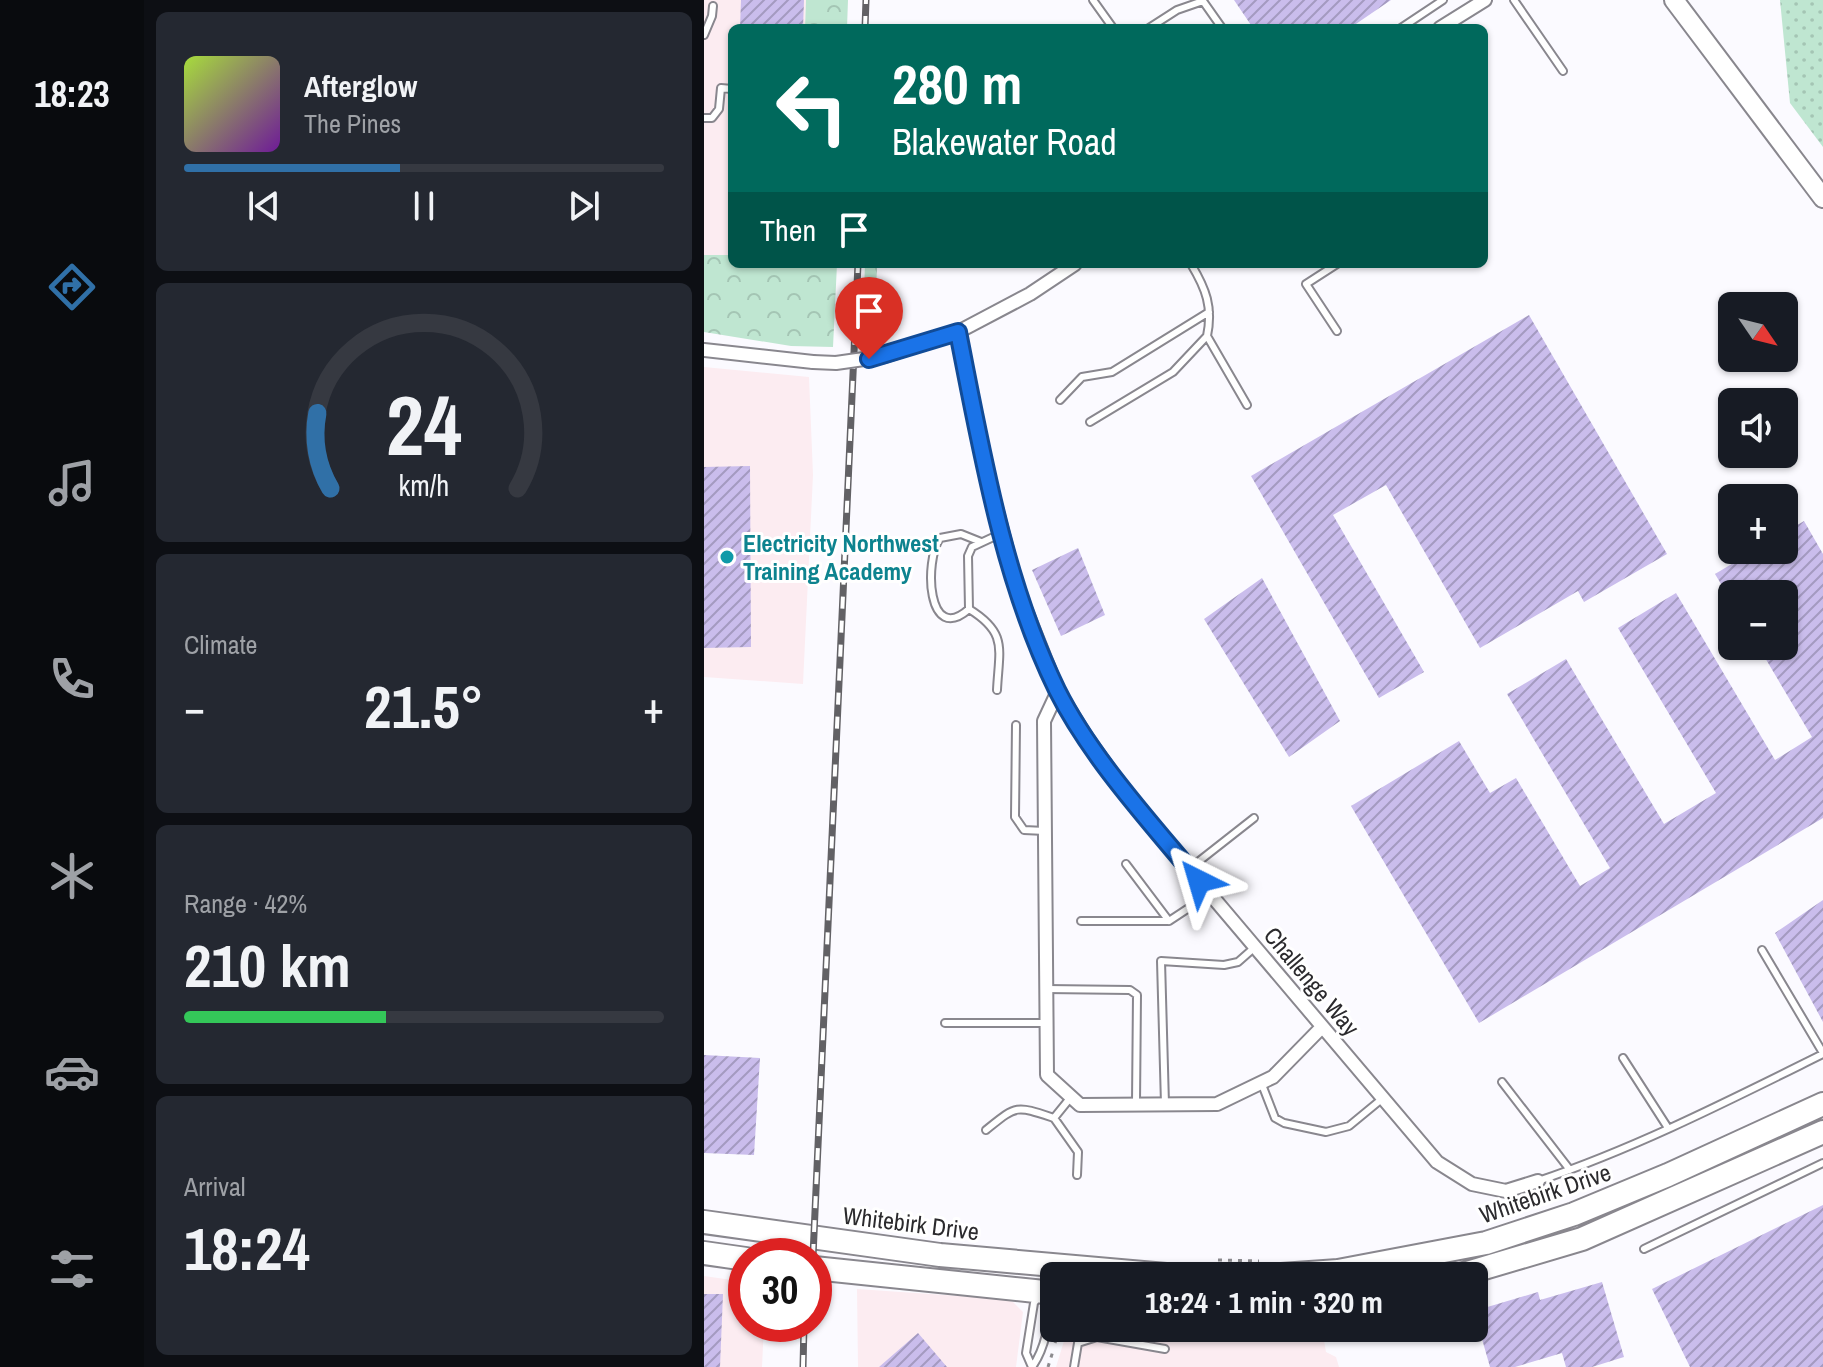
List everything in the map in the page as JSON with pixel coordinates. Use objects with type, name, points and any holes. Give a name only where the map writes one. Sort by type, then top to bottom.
[{"type":"highway","name":"Whitebirk Drive","points":[[1386,1262],[1486,1243],[1574,1214],[1823,1104]]},
{"type":"highway","points":[[1488,1267],[1582,1239],[1823,1132]]},
{"type":"highway","name":"Whitebirk Drive","points":[[704,1222],[940,1255],[1040,1263]]},
{"type":"highway","points":[[704,1253],[728,1256]]},
{"type":"highway","points":[[832,1270],[1040,1291]]},
{"type":"street","points":[[1446,24],[1485,0]]},
{"type":"street","points":[[1674,0],[1823,198]]},
{"type":"street","points":[[704,350],[836,363],[885,356],[958,332],[1030,294],[1069,268]]},
{"type":"street","name":"Challenge Way","points":[[958,332],[982,454],[1017,588],[1058,691],[1085,735],[1134,804],[1437,1162],[1472,1184],[1506,1191],[1538,1181]]},
{"type":"street","points":[[1058,691],[1044,721],[1047,1075],[1080,1105],[1217,1104],[1273,1077],[1322,1027]]},
{"type":"lane","points":[[1093,0],[1110,24]]},
{"type":"lane","points":[[1407,24],[1443,0]]},
{"type":"lane","points":[[1514,0],[1563,71]]},
{"type":"lane","points":[[1155,24],[1177,10],[1203,1],[1219,24]]},
{"type":"lane","points":[[704,35],[713,6]]},
{"type":"lane","points":[[704,118],[712,118],[719,109],[721,88],[728,89]]},
{"type":"lane","points":[[1194,268],[1206,288],[1209,312],[1207,336],[1247,405]]},
{"type":"lane","points":[[1331,268],[1306,284],[1337,331]]},
{"type":"lane","points":[[1060,400],[1082,377],[1112,372],[1209,312]]},
{"type":"lane","points":[[1090,422],[1173,372],[1207,336]]},
{"type":"lane","points":[[969,609],[968,556],[972,547],[1002,533]]},
{"type":"lane","points":[[969,609],[954,617],[935,610],[930,589],[933,547],[940,538],[961,534],[981,542]]},
{"type":"lane","points":[[969,609],[986,620],[996,632],[999,644],[997,690]]},
{"type":"lane","points":[[1016,725],[1015,817],[1024,830],[1045,831]]},
{"type":"lane","points":[[1189,869],[1254,818]]},
{"type":"lane","points":[[1126,864],[1169,921]]},
{"type":"lane","points":[[1081,921],[1169,921],[1210,894]]},
{"type":"lane","points":[[1165,1104],[1161,961],[1224,965],[1238,962],[1255,947]]},
{"type":"lane","points":[[1538,1181],[1668,1128],[1823,1054],[1762,950]]},
{"type":"lane","points":[[1046,989],[1130,990],[1137,995],[1136,1104]]},
{"type":"lane","points":[[945,1023],[1047,1023]]},
{"type":"lane","points":[[1623,1058],[1668,1128]]},
{"type":"lane","points":[[1261,1082],[1275,1118],[1284,1123],[1326,1132],[1349,1126],[1383,1098]]},
{"type":"lane","points":[[1502,1082],[1570,1170]]},
{"type":"lane","points":[[1054,1118],[1071,1097]]},
{"type":"lane","points":[[986,1130],[1011,1109],[1023,1108],[1054,1118],[1078,1152],[1077,1175]]},
{"type":"lane","points":[[1644,1249],[1823,1163]]},
{"type":"lane","points":[[1048,1292],[1042,1353],[1032,1367],[1026,1353],[1034,1303],[1048,1292]]},
{"type":"lane","points":[[1074,1367],[1078,1343],[1097,1337],[1165,1349]]},
{"type":"shaded area","points":[[704,0],[806,0],[805,24],[728,24],[728,255],[704,255]]},
{"type":"shaded area","points":[[704,367],[809,377],[813,475],[803,684],[704,677]]},
{"type":"shaded area","points":[[704,1276],[728,1279],[728,1342],[763,1342],[762,1367],[704,1367]]},
{"type":"shaded area","points":[[857,1289],[1013,1302],[1023,1312],[1016,1367],[858,1367]]},
{"type":"shaded area","points":[[1064,1342],[1324,1342],[1326,1352],[1336,1357],[1339,1367],[1056,1367]]},
{"type":"green space","points":[[806,0],[848,0],[847,24],[805,24]]},
{"type":"green space","points":[[1780,0],[1823,0],[1823,147],[1790,103]]},
{"type":"green space","points":[[704,255],[728,255],[728,268],[837,268],[833,347],[791,346],[704,332]]},
{"type":"green space","points":[[865,268],[877,268],[876,301],[869,317],[868,344],[862,346]]},
{"type":"building","points":[[741,0],[804,0],[803,24],[740,24]]},
{"type":"building","points":[[1234,0],[1391,0],[1356,24],[1250,24]]},
{"type":"building","points":[[1529,315],[1667,554],[1584,602],[1578,591],[1480,648],[1386,485],[1333,515],[1424,672],[1379,698],[1251,476]]},
{"type":"building","name":"Electricity Northwest Training Academy","points":[[750,466],[751,647],[704,648],[704,467]]},
{"type":"building","points":[[1804,521],[1823,554],[1823,818],[1479,1023],[1351,806],[1459,741],[1490,793],[1516,778],[1580,886],[1610,868],[1507,694],[1566,659],[1664,824],[1716,793],[1618,628],[1676,593],[1775,760],[1812,737],[1766,660],[1798,660],[1798,580],[1719,580],[1715,574],[1732,564],[1798,564],[1798,525]]},
{"type":"building","points":[[1078,548],[1105,615],[1061,636],[1032,570]]},
{"type":"building","points":[[1262,578],[1340,721],[1289,757],[1204,619]]},
{"type":"building","points":[[1823,900],[1823,1022],[1775,933]]},
{"type":"building","points":[[704,1055],[760,1058],[754,1155],[704,1153]]},
{"type":"building","points":[[1823,1205],[1823,1367],[1690,1367],[1652,1289]]},
{"type":"building","points":[[1602,1282],[1624,1357],[1592,1367],[1566,1367],[1562,1353],[1515,1367],[1490,1367],[1483,1342],[1488,1342],[1488,1307],[1538,1292],[1540,1300]]},
{"type":"building","points":[[704,1294],[723,1294],[720,1367],[704,1367]]},
{"type":"building","points":[[918,1333],[947,1367],[879,1367]]},
{"type":"railway","points":[[865,24],[866,0]]},
{"type":"railway","points":[[814,1238],[858,268]]},
{"type":"railway","points":[[803,1367],[804,1342]]},
{"type":"place","name":"Electricity Northwest Training Academy","points":[[727,557]]},
{"type":"route","points":[[869,359],[958,332],[982,454],[1017,588],[1058,691],[1134,804],[1199,881]]}]
